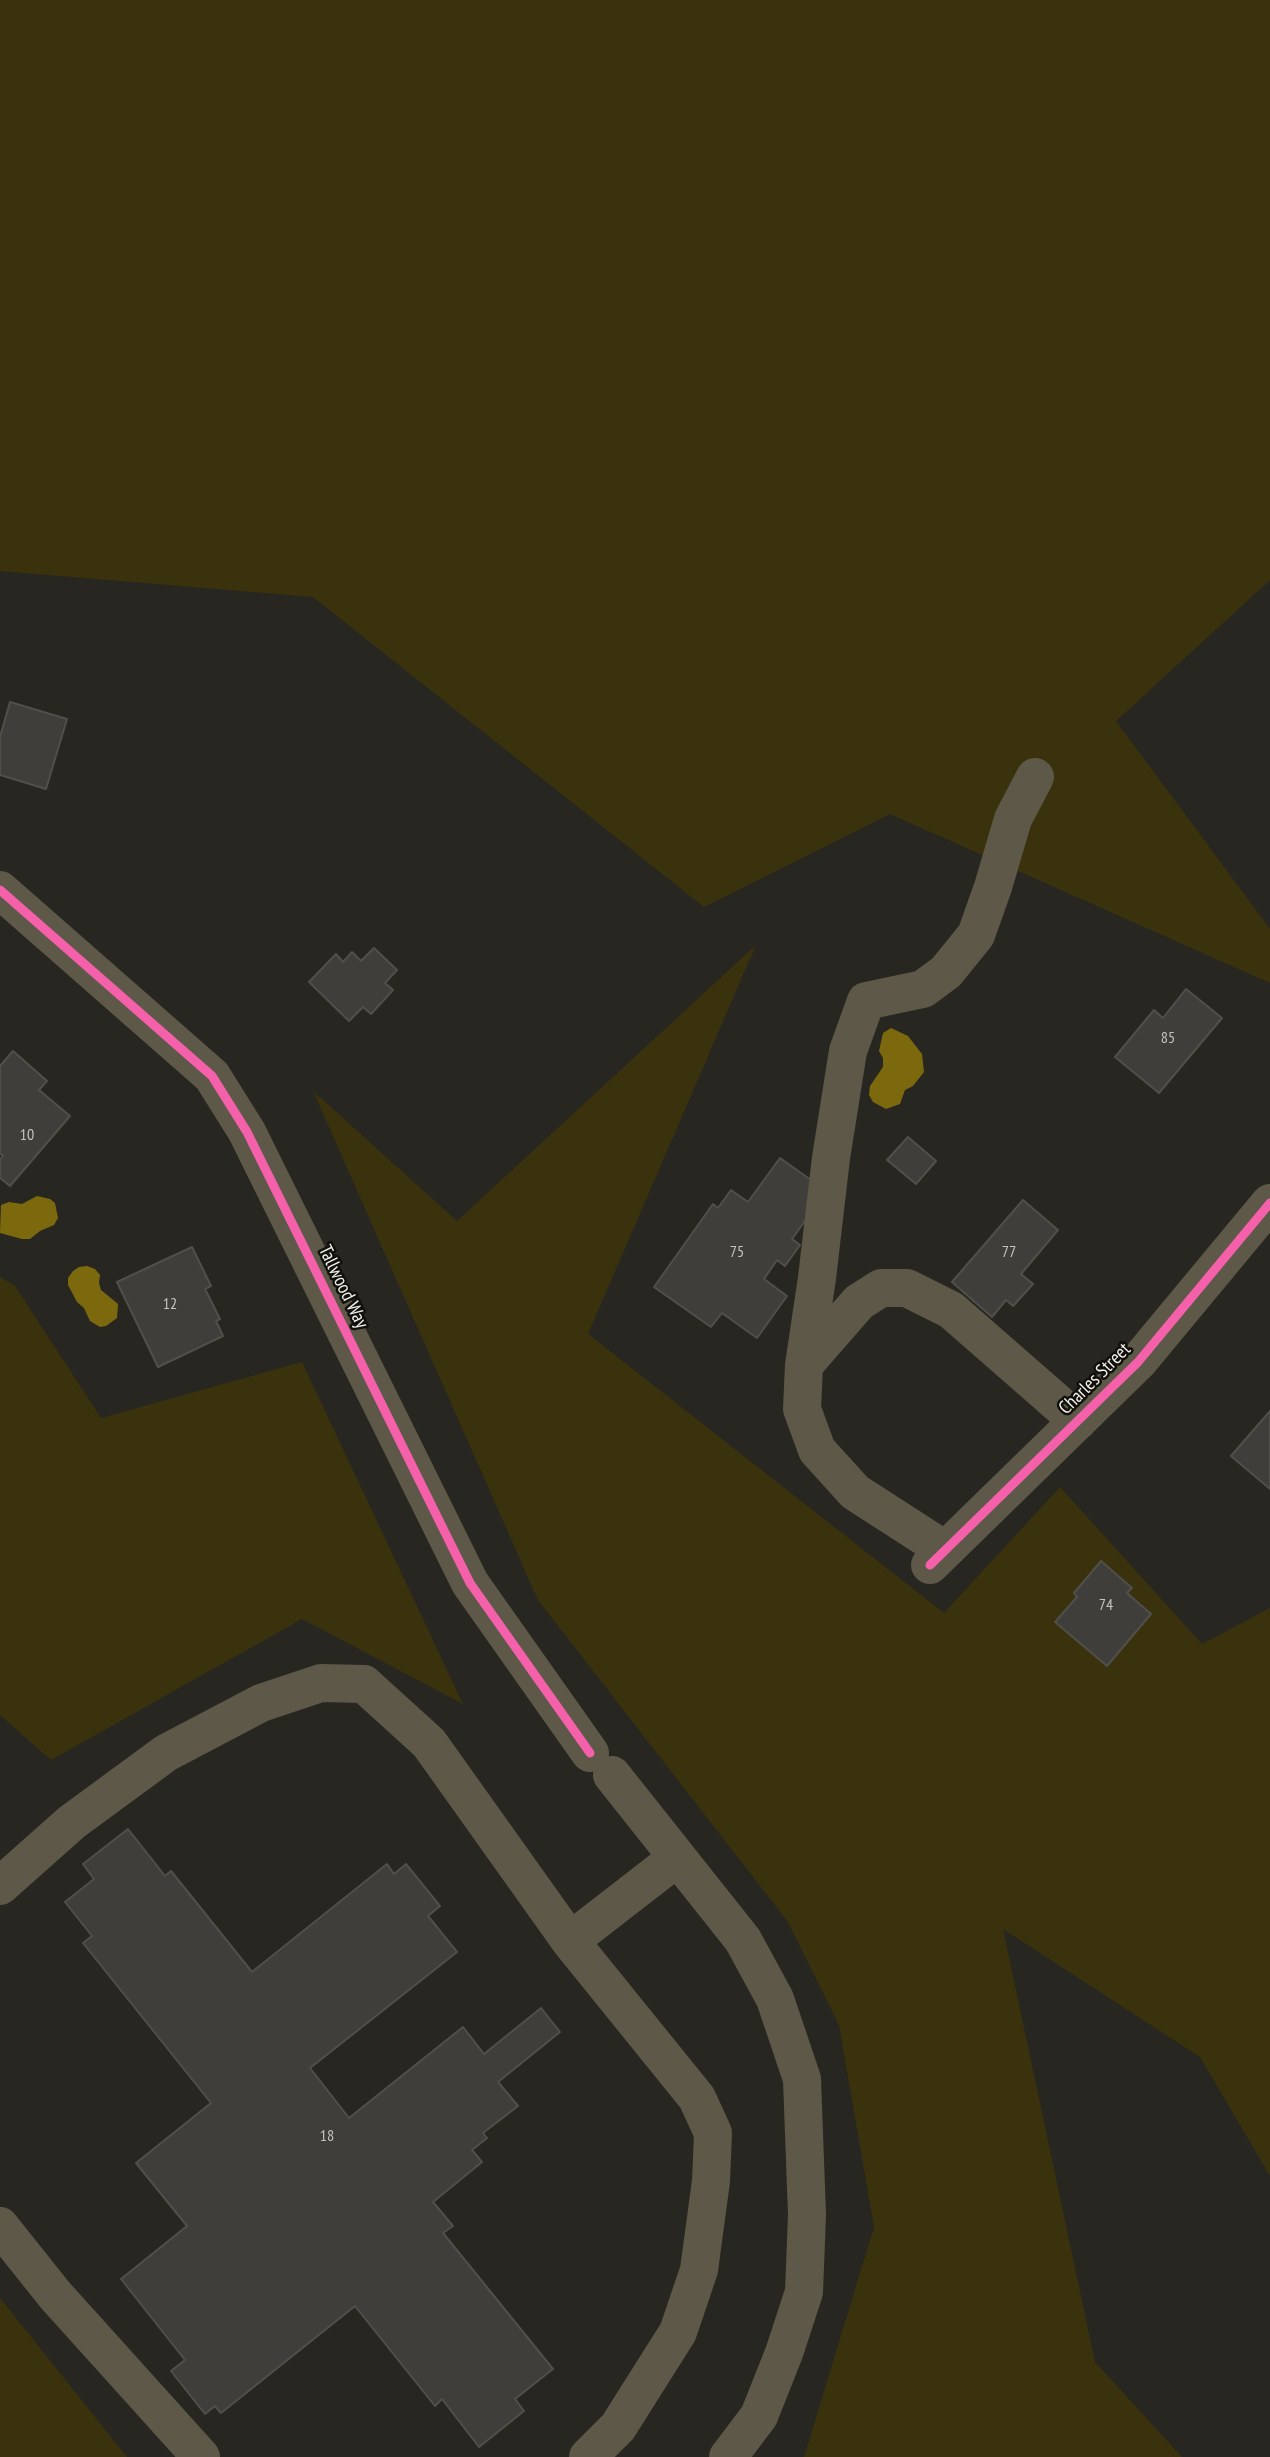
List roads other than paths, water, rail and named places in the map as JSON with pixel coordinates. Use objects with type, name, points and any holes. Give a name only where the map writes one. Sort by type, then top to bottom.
[{"type":"street","points":[[804,1365],[848,1051],[866,1000],[923,989],[946,972],[976,935],[1013,819],[1035,778]]},
{"type":"street","name":"Tallwood Way","points":[[0,890],[212,1076],[247,1132],[470,1583],[601,1764],[743,1940],[775,1999],[802,2079],[807,2215],[804,2292],[784,2353],[758,2416],[728,2457]]},
{"type":"street","name":"Charles Street","points":[[804,1365],[802,1409],[817,1450],[855,1492],[938,1558],[1138,1362],[1270,1203]]},
{"type":"street","points":[[804,1365],[859,1302],[881,1288],[907,1288],[951,1310],[1078,1421]]},
{"type":"street","points":[[0,1885],[72,1822],[166,1753],[261,1703],[321,1683],[364,1684],[429,1743],[570,1941],[697,2098],[713,2133],[711,2181],[699,2270],[678,2332],[618,2427],[588,2457]]},
{"type":"street","points":[[570,1941],[677,1858]]},
{"type":"street","points":[[0,2226],[55,2295],[201,2457]]}]
